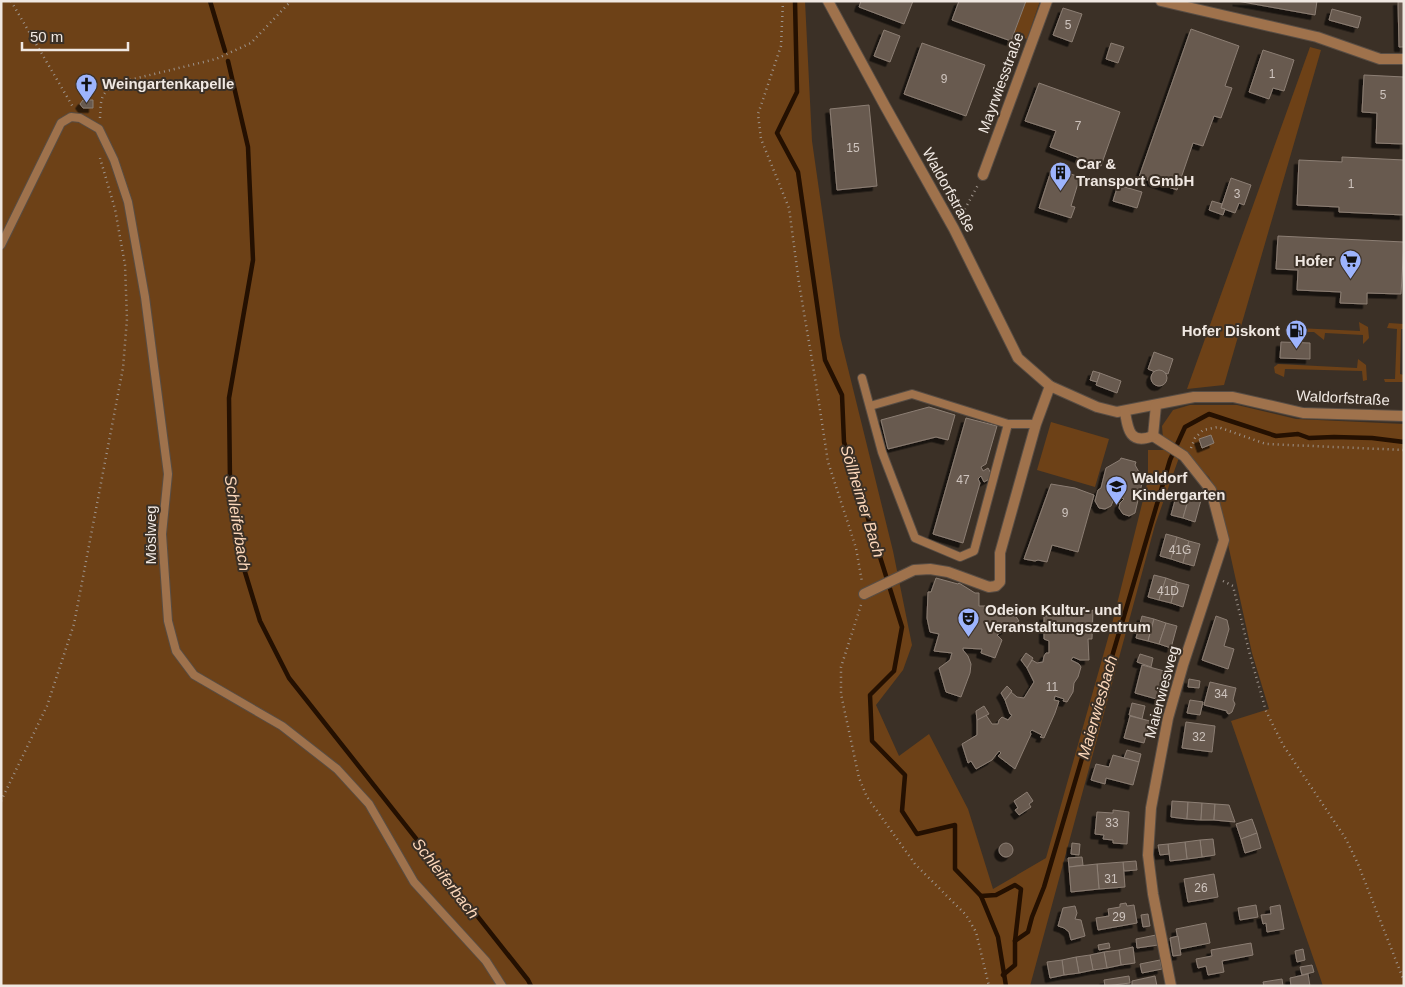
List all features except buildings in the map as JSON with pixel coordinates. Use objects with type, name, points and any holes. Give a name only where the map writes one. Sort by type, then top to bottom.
[{"type":"street","name":"Waldorfstraße","points":[[828,1],[954,229],[1018,358],[1050,386],[1097,407],[1117,412],[1125,412],[1194,397],[1232,397],[1303,413],[1404,416]]},
{"type":"street","name":"Mayrwiesstraße","points":[[984,175],[1047,1]]},
{"type":"street","points":[[1161,1],[1317,37],[1380,59],[1404,59]]},
{"type":"street","points":[[868,593],[914,570],[930,569],[948,572],[989,587],[996,586],[1000,582],[1000,552],[1036,424],[1050,386]]},
{"type":"street","points":[[1125,412],[1128,429],[1134,438],[1142,440],[1153,436],[1156,405]]},
{"type":"street","name":"Maierwiesweg","points":[[1153,436],[1185,457],[1211,490],[1224,540],[1183,665],[1168,718],[1151,808],[1148,855],[1153,894],[1171,986]]},
{"type":"lane","points":[[1,245],[61,123],[70,117],[80,118],[99,129]]},
{"type":"lane","name":"Möslweg","points":[[99,129],[114,160],[128,202],[145,297],[168,474],[162,534],[168,622],[176,651],[194,675],[282,726],[337,769],[369,804],[414,882],[486,961],[502,986]]},
{"type":"lane","points":[[862,378],[882,452],[915,538],[960,557],[974,551],[1008,424]]},
{"type":"lane","points":[[870,406],[912,394],[1008,424],[1036,424]]},
{"type":"path","points":[[10,1],[80,118]]},
{"type":"path","points":[[99,129],[101,100],[106,91],[117,83],[216,59],[252,43],[291,1]]},
{"type":"path","points":[[782,1],[780,46],[758,114],[761,139],[790,208],[799,283],[828,462],[856,548],[868,593],[841,667],[841,694],[859,778],[867,797],[915,864],[966,915],[976,932],[989,986]]},
{"type":"path","points":[[1,801],[47,706],[74,624],[123,368],[127,318],[125,265],[115,209],[100,157]]},
{"type":"path","points":[[954,229],[984,175]]},
{"type":"path","points":[[1185,457],[1195,438],[1203,430],[1218,428],[1266,444],[1404,450]]},
{"type":"path","points":[[1212,576],[1234,586],[1250,655],[1266,711],[1283,745],[1346,839],[1358,864],[1404,981]]},
{"type":"shaded area","points":[[1,1],[805,1],[812,141],[840,336],[893,551],[912,645],[903,670],[876,705],[899,756],[929,734],[968,809],[993,889],[1046,858],[1112,624],[1148,480],[1148,450],[1164,450],[1162,426],[1173,410],[1190,405],[1237,405],[1296,419],[1404,424],[1404,986],[1323,986],[1231,721],[1269,709],[1252,653],[1216,490],[1209,477],[1181,452],[1155,525],[1030,986],[1,986]]},
{"type":"shaded area","points":[[1026,1],[1040,1],[1027,39],[1014,34]]},
{"type":"shaded area","points":[[1310,47],[1321,50],[1224,385],[1187,389]]},
{"type":"shaded area","points":[[1297,319],[1297,328],[1360,331],[1359,322],[1368,327],[1369,338],[1363,344],[1363,335],[1325,333],[1324,340],[1314,332],[1289,332],[1290,323]]},
{"type":"shaded area","points":[[1389,323],[1404,324],[1404,329],[1401,329],[1400,374],[1404,375],[1404,382],[1385,382],[1384,379],[1395,379],[1397,329],[1387,328]]},
{"type":"shaded area","points":[[1358,359],[1366,365],[1367,380],[1363,381],[1362,371],[1285,369],[1284,377],[1275,373],[1274,367],[1278,364],[1357,368]]},
{"type":"shaded area","points":[[1051,422],[1109,439],[1095,487],[1037,470]]},
{"type":"waterway","name":"Schleiferbach","points":[[210,1],[225,51]]},
{"type":"waterway","name":"Söllheimer Bach","points":[[795,1],[797,92],[777,133],[798,172],[825,360],[842,395],[844,442],[902,627],[894,671],[870,695],[872,741],[905,775],[902,811],[917,834],[955,825],[955,869],[981,896],[998,937],[1006,986]]},
{"type":"waterway","name":"Schleiferbach","points":[[228,61],[248,147],[253,260],[229,398],[230,483],[241,559],[260,621],[289,678],[531,986]]},
{"type":"waterway","name":"Maierwiesbach","points":[[1015,941],[1028,932],[1044,887],[1170,460],[1185,427],[1209,414],[1276,436],[1298,434],[1309,438],[1372,438],[1404,442]]},
{"type":"waterway","name":"Söllheimer Bach","points":[[981,896],[996,895],[1015,885],[1021,889],[1015,941],[1015,965],[1003,975]]},
{"type":"place","name":"Weingartenkapelle","points":[[86,103]]},
{"type":"place","name":"Car & Transport GmbH","points":[[1060,192]]},
{"type":"place","name":"Hofer","points":[[1350,280]]},
{"type":"place","name":"Hofer Diskont","points":[[1296,350]]},
{"type":"place","name":"Waldorf Kindergarten","points":[[1116,506]]},
{"type":"place","name":"Odeion Kultur- und Veranstaltungszentrum","points":[[969,638]]}]
